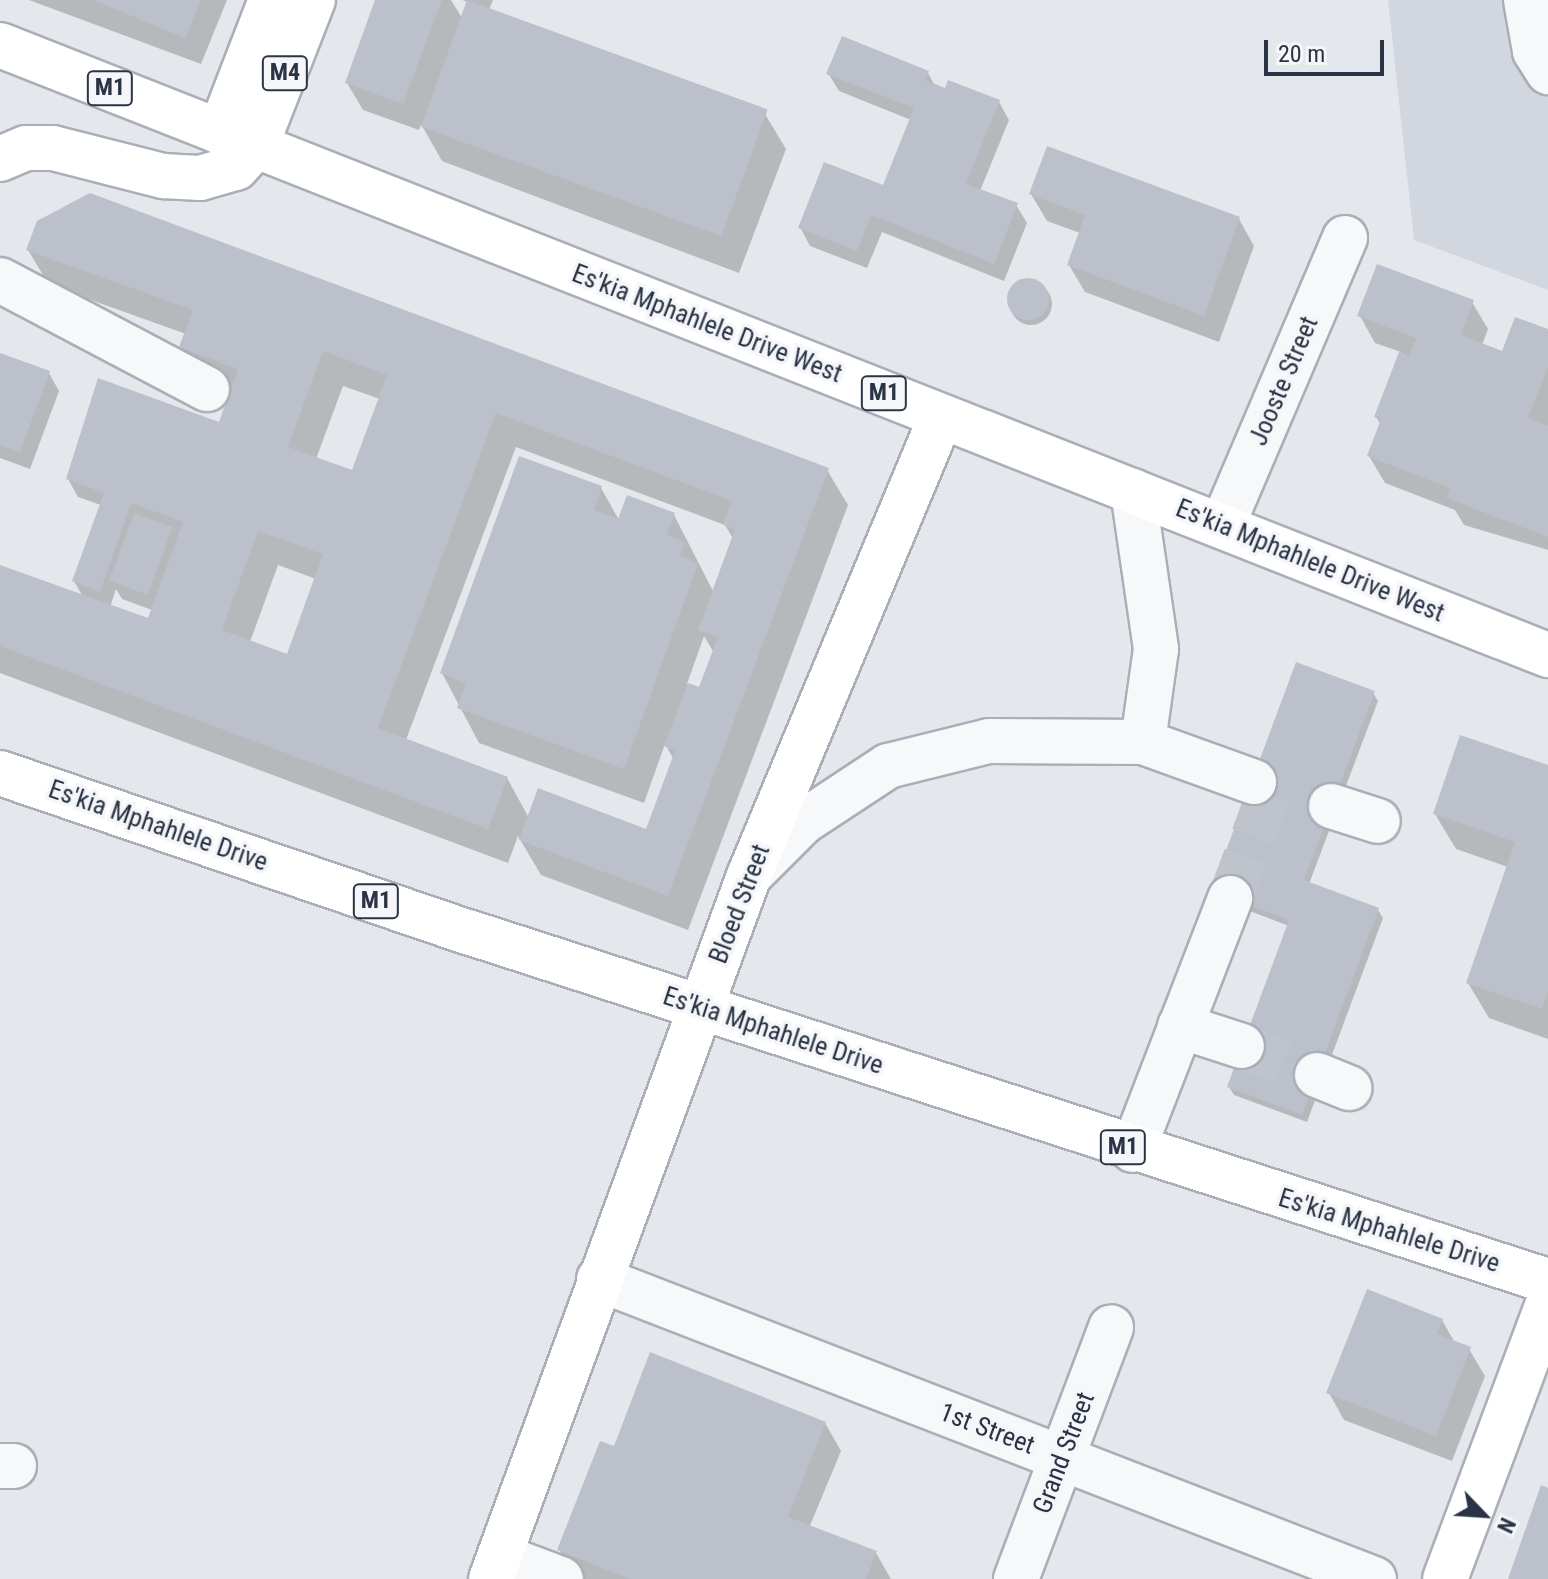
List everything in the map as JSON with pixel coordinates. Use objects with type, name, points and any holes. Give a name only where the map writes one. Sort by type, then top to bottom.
[{"type":"main road","name":"M4","points":[[238,139],[271,0]]},
{"type":"main road","name":"M4","points":[[238,139],[313,0]]},
{"type":"main road","name":"Es'kia Mphahlele Drive West","points":[[0,45],[1223,524],[1548,655]]},
{"type":"main road","points":[[0,159],[26,148],[53,148],[163,176],[200,178],[236,168],[238,139]]},
{"type":"main road","name":"Bloed Street","points":[[495,1567],[749,876],[941,416]]},
{"type":"main road","name":"Es'kia Mphahlele Drive","points":[[0,773],[1133,1150],[1548,1281]]},
{"type":"main road","points":[[0,793],[53,791]]},
{"type":"main road","points":[[1445,1579],[1548,1304]]},
{"type":"street","points":[[1526,0],[1535,51],[1548,72]]},
{"type":"street","name":"Jooste Street","points":[[1223,524],[1345,238]]},
{"type":"street","points":[[0,280],[207,389]]},
{"type":"street","points":[[1133,491],[1156,649],[1143,742]]},
{"type":"street","points":[[749,876],[803,822],[888,766],[989,741],[1143,742],[1254,782]]},
{"type":"street","points":[[1331,806],[1378,821]]},
{"type":"street","points":[[1133,1150],[1230,898]]},
{"type":"street","points":[[1180,1026],[1242,1046]]},
{"type":"street","name":"1st Street","points":[[599,1279],[1374,1579]]},
{"type":"street","name":"Grand Street","points":[[1016,1579],[1111,1327]]},
{"type":"street","points":[[495,1567],[561,1579]]},
{"type":"shaded area","points":[[1388,0],[1548,0],[1548,290],[1414,240]]},
{"type":"building","points":[[93,0],[201,0],[185,38]]},
{"type":"building","points":[[375,0],[442,0],[403,104],[345,83]]},
{"type":"building","points":[[467,0],[768,109],[722,236],[421,127]]},
{"type":"building","points":[[842,36],[929,71],[925,80],[945,88],[948,80],[1000,100],[966,184],[1018,203],[994,264],[871,215],[857,251],[798,228],[824,162],[883,185],[914,108],[826,74]]},
{"type":"building","points":[[1047,146],[1240,217],[1204,316],[1067,265],[1085,215],[1029,194]]},
{"type":"building","points":[[90,193],[829,468],[668,896],[519,840],[538,788],[646,829],[675,751],[664,746],[688,683],[699,687],[718,637],[698,630],[735,529],[723,525],[732,501],[496,413],[378,728],[508,777],[488,829],[0,646],[0,565],[148,618],[183,522],[131,503],[100,592],[72,581],[104,493],[66,479],[98,378],[219,422],[238,369],[179,347],[193,310],[26,250],[37,221]],"holes":[[[323,351],[387,375],[352,470],[288,447]],[[258,531],[323,554],[287,654],[222,630]]]},
{"type":"building","points":[[1377,264],[1474,300],[1461,335],[1502,351],[1515,317],[1548,329],[1548,367],[1528,418],[1548,426],[1548,537],[1446,498],[1450,488],[1367,456],[1381,419],[1374,417],[1399,352],[1409,356],[1416,338],[1357,316]]},
{"type":"building","points":[[1028,278],[1043,284],[1049,299],[1043,314],[1028,320],[1013,314],[1007,299],[1013,284]]},
{"type":"building","points":[[0,353],[50,371],[20,452],[0,445]]},
{"type":"building","points":[[519,456],[602,486],[594,510],[618,519],[627,495],[675,513],[667,535],[685,542],[680,556],[698,563],[624,769],[457,708],[466,683],[440,673]]},
{"type":"building","points":[[134,513],[173,527],[148,595],[109,581]]},
{"type":"building","points":[[1296,662],[1375,691],[1304,880],[1379,908],[1302,1115],[1227,1087],[1289,920],[1211,891]]},
{"type":"building","points":[[1460,735],[1548,765],[1548,991],[1542,1009],[1466,983],[1515,842],[1433,814]]},
{"type":"building","points":[[1367,1289],[1443,1319],[1437,1334],[1471,1347],[1436,1436],[1326,1393]]},
{"type":"building","points":[[650,1352],[826,1422],[788,1517],[877,1551],[866,1579],[630,1579],[557,1550],[600,1441],[614,1446]]},
{"type":"building","points":[[1541,1485],[1548,1488],[1548,1579],[1508,1579]]},
{"type":"tunnel","points":[[1230,898],[1271,788]]},
{"type":"tunnel","points":[[1242,1046],[1317,1075]]}]
